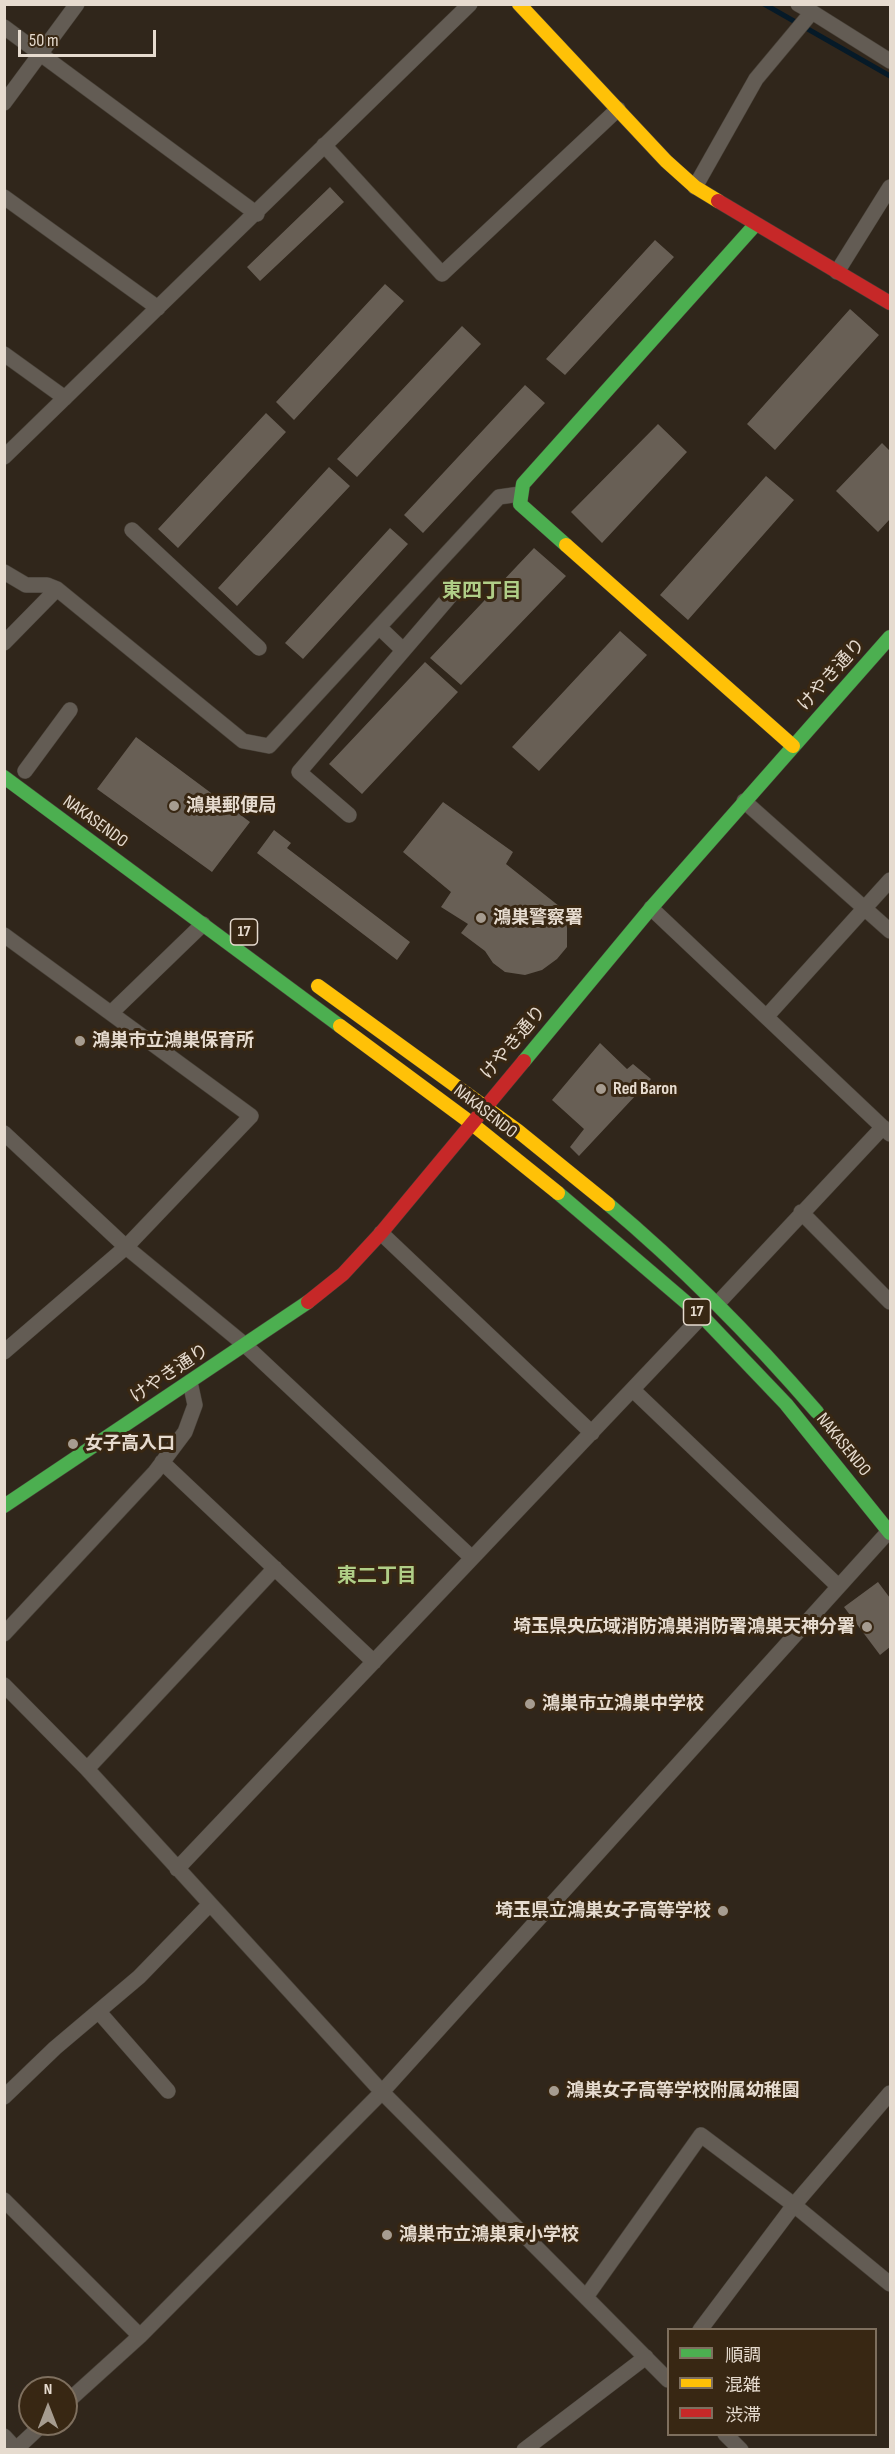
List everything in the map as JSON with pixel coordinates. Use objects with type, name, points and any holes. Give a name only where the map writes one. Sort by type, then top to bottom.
[{"type":"main road","points":[[519,4],[666,161],[695,188],[754,225],[891,303]]},
{"type":"main road","points":[[754,225],[523,484],[520,504],[794,746]]},
{"type":"main road","name":"けやき通り","points":[[4,1506],[307,1303],[343,1274],[381,1233],[651,908],[891,637]]},
{"type":"main road","points":[[11,760],[30,774]]},
{"type":"main road","name":"NAKASENDO","points":[[4,777],[471,1123],[598,1226],[702,1316],[786,1404],[890,1532]]},
{"type":"main road","name":"NAKASENDO","points":[[306,977],[485,1106],[592,1188],[662,1249],[718,1303],[783,1370],[824,1422]]},
{"type":"street","points":[[4,102],[77,4]]},
{"type":"street","points":[[4,457],[257,214],[324,145],[470,4]]},
{"type":"street","points":[[798,4],[891,61]]},
{"type":"street","points":[[695,188],[756,79],[812,12]]},
{"type":"street","points":[[4,27],[257,214]]},
{"type":"street","points":[[324,145],[442,274],[618,109]]},
{"type":"street","points":[[837,272],[891,187]]},
{"type":"street","points":[[4,197],[158,308]]},
{"type":"street","points":[[4,354],[66,398]]},
{"type":"street","points":[[4,572],[26,585],[47,585],[57,589],[243,741],[269,746],[498,497],[520,494]]},
{"type":"street","points":[[132,530],[259,648]]},
{"type":"street","points":[[4,643],[57,589]]},
{"type":"street","points":[[350,815],[299,772],[451,595]]},
{"type":"street","points":[[379,627],[403,650]]},
{"type":"street","points":[[30,774],[70,710]]},
{"type":"street","points":[[744,801],[891,931]]},
{"type":"street","points":[[767,1016],[891,880]]},
{"type":"street","points":[[651,908],[887,1130],[801,1212],[718,1303]]},
{"type":"street","points":[[111,1013],[203,924]]},
{"type":"street","points":[[4,935],[251,1116],[126,1247],[4,1352]]},
{"type":"street","points":[[4,1133],[126,1247],[245,1345],[472,1558]]},
{"type":"street","points":[[801,1212],[891,1302]]},
{"type":"street","points":[[381,1233],[592,1433]]},
{"type":"street","points":[[177,1869],[702,1316]]},
{"type":"street","points":[[4,1634],[162,1462],[185,1432],[195,1405],[190,1382]]},
{"type":"street","points":[[633,1390],[838,1586]]},
{"type":"street","points":[[162,1462],[374,1662]]},
{"type":"street","points":[[78,2392],[140,2336],[382,2092],[838,1586],[890,1532]]},
{"type":"street","points":[[87,1769],[275,1568]]},
{"type":"street","points":[[4,1685],[87,1769],[382,2092],[667,2376]]},
{"type":"street","points":[[4,2097],[55,2048],[139,1977],[210,1904]]},
{"type":"street","points":[[99,2012],[168,2091]]},
{"type":"street","points":[[702,2328],[794,2205],[891,2093]]},
{"type":"street","points":[[586,2297],[701,2135],[794,2205],[891,2284]]},
{"type":"street","points":[[4,2200],[140,2336]]},
{"type":"street","points":[[524,2450],[646,2357]]},
{"type":"street","points":[[4,2436],[16,2449],[30,2436]]},
{"type":"street","points":[[727,2436],[741,2450]]},
{"type":"building","points":[[330,187],[344,202],[260,281],[247,267]]},
{"type":"building","points":[[655,240],[674,257],[565,375],[546,359]]},
{"type":"building","points":[[385,284],[404,301],[294,420],[276,402]]},
{"type":"building","points":[[850,309],[879,335],[775,450],[747,424]]},
{"type":"building","points":[[462,326],[481,344],[357,477],[337,459]]},
{"type":"building","points":[[525,385],[545,403],[423,533],[404,515]]},
{"type":"building","points":[[266,413],[286,432],[178,548],[158,529]]},
{"type":"building","points":[[658,424],[687,452],[602,543],[571,512]]},
{"type":"building","points":[[882,443],[890,451],[890,519],[878,532],[836,491]]},
{"type":"building","points":[[329,467],[350,486],[237,606],[218,588]]},
{"type":"building","points":[[766,476],[794,500],[688,620],[660,595]]},
{"type":"building","points":[[390,528],[408,544],[303,659],[285,643]]},
{"type":"building","points":[[534,548],[566,576],[461,685],[430,658]]},
{"type":"building","points":[[620,631],[647,655],[539,771],[512,747]]},
{"type":"building","points":[[425,662],[458,692],[362,794],[329,764]]},
{"type":"building","name":"鴻巣郵便局","points":[[136,737],[250,822],[212,872],[97,789]]},
{"type":"building","points":[[443,802],[513,852],[506,864],[564,910],[567,947],[557,959],[542,970],[525,975],[505,972],[493,963],[485,951],[461,933],[468,924],[441,907],[451,892],[403,852]]},
{"type":"building","points":[[274,830],[291,843],[287,848],[410,942],[397,960],[257,853]]},
{"type":"building","name":"Red Baron","points":[[600,1043],[627,1069],[633,1064],[651,1079],[579,1156],[570,1147],[584,1129],[552,1100]]},
{"type":"building","points":[[878,1582],[890,1598],[890,1647],[880,1655],[844,1607]]},
{"type":"waterway","points":[[764,4],[890,76]]},
{"type":"traffic: fast","points":[[566,545],[520,504],[523,484],[755,225]]},
{"type":"traffic: fast","points":[[524,1061],[651,908],[890,637]]},
{"type":"traffic: fast","points":[[4,777],[340,1026]]},
{"type":"traffic: fast","points":[[558,1193],[702,1316],[786,1404],[890,1533]]},
{"type":"traffic: fast","points":[[608,1204],[717,1304],[817,1412]]},
{"type":"traffic: fast","points":[[4,1506],[308,1302]]},
{"type":"traffic: slow","points":[[519,4],[666,161],[695,187],[718,201]]},
{"type":"traffic: slow","points":[[566,545],[793,746]]},
{"type":"traffic: slow","points":[[318,986],[518,1131],[608,1204]]},
{"type":"traffic: slow","points":[[340,1026],[471,1123],[558,1193]]},
{"type":"traffic: jam","points":[[718,201],[890,303]]},
{"type":"traffic: jam","points":[[308,1302],[343,1274],[381,1233],[524,1061]]},
{"type":"place","name":"鴻巣郵便局","points":[[174,806]]},
{"type":"place","name":"鴻巣警察署","points":[[481,918]]},
{"type":"place","name":"鴻巣市立鴻巣保育所","points":[[80,1041]]},
{"type":"place","name":"Red Baron","points":[[601,1089]]},
{"type":"place","name":"女子高入口","points":[[73,1444]]},
{"type":"place","name":"埼玉県央広域消防鴻巣消防署鴻巣天神分署","points":[[867,1627]]},
{"type":"place","name":"鴻巣市立鴻巣中学校","points":[[530,1704]]},
{"type":"place","name":"埼玉県立鴻巣女子高等学校","points":[[723,1911]]},
{"type":"place","name":"鴻巣女子高等学校附属幼稚園","points":[[554,2091]]},
{"type":"place","name":"鴻巣市立鴻巣東小学校","points":[[387,2235]]},
{"type":"district","name":"東四丁目","points":[[482,592]]},
{"type":"district","name":"東二丁目","points":[[377,1577]]}]
